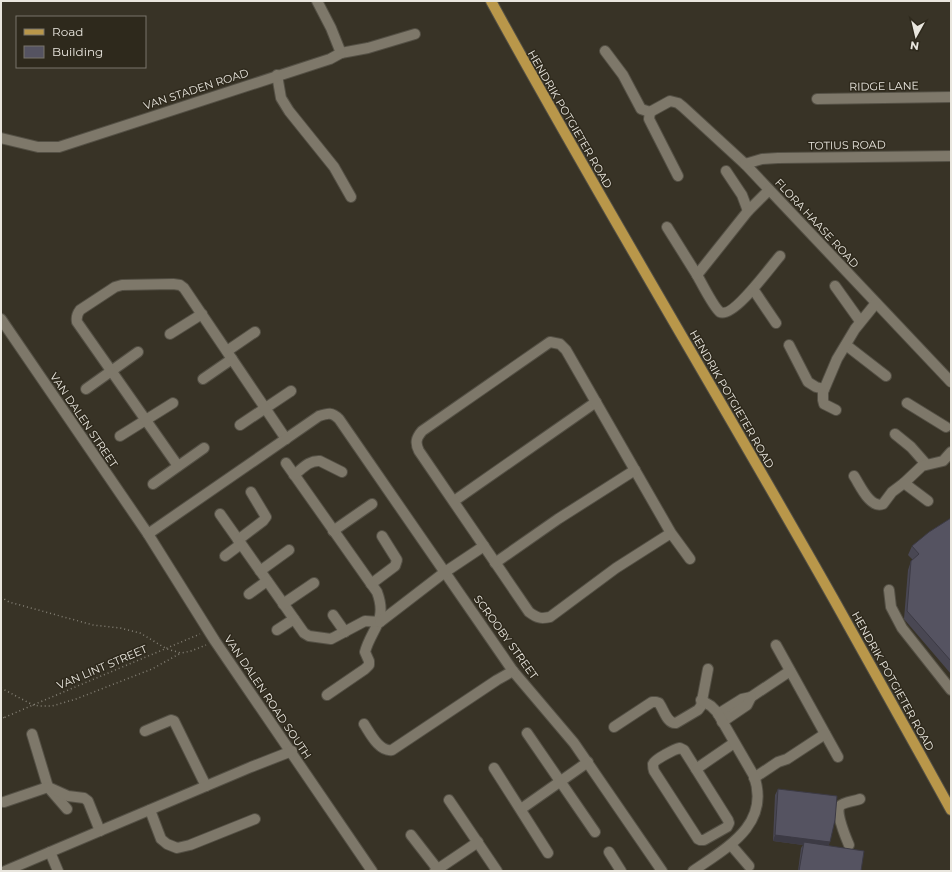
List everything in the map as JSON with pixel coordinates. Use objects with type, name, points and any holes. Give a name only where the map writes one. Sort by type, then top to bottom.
[{"type":"main road","name":"HENDRIK POTGIETER ROAD","points":[[491,1],[538,87],[643,271],[832,597],[951,810]]},
{"type":"street","points":[[317,1],[331,28],[341,53]]},
{"type":"street","name":"VAN STADEN ROAD","points":[[1,138],[38,147],[59,147],[330,59],[341,53],[368,48],[415,34]]},
{"type":"street","points":[[605,51],[622,75],[641,108],[653,111],[649,119],[678,176]]},
{"type":"street","points":[[277,75],[281,98],[334,167],[351,197]]},
{"type":"street","name":"RIDGE LANE","points":[[817,98],[951,96]]},
{"type":"street","name":"FLORA HAASE ROAD","points":[[653,111],[670,101],[678,103],[745,164],[951,382]]},
{"type":"street","name":"TOTIUS ROAD","points":[[745,164],[762,159],[778,158],[951,156]]},
{"type":"street","points":[[726,172],[742,196],[748,211]]},
{"type":"street","points":[[697,275],[748,211],[770,190]]},
{"type":"street","points":[[668,226],[716,309],[723,313],[732,310],[754,288],[780,256]]},
{"type":"street","points":[[148,534],[286,439],[188,293],[180,285],[122,285],[115,287],[80,310],[77,313],[77,322],[178,466]]},
{"type":"street","points":[[835,286],[860,321]]},
{"type":"street","points":[[754,288],[776,323]]},
{"type":"street","points":[[836,410],[824,404],[822,395],[824,389],[838,359],[860,321],[876,303]]},
{"type":"street","points":[[170,334],[202,314]]},
{"type":"street","name":"VAN DALEN STREET","points":[[1,319],[148,534]]},
{"type":"street","points":[[203,379],[255,332]]},
{"type":"street","points":[[671,533],[616,568],[550,617],[536,617],[529,612],[495,563],[419,451],[416,441],[422,431],[550,342],[555,342],[564,347],[671,533],[690,559]]},
{"type":"street","points":[[789,345],[808,382],[816,387],[824,389]]},
{"type":"street","points":[[846,345],[886,376]]},
{"type":"street","points":[[86,389],[138,352]]},
{"type":"street","points":[[240,425],[291,391]]},
{"type":"street","points":[[454,501],[596,402]]},
{"type":"street","points":[[120,436],[173,403]]},
{"type":"street","points":[[907,403],[949,426]]},
{"type":"street","name":"SCROOBY STREET","points":[[286,439],[319,416],[327,413],[334,414],[339,419],[513,671],[574,743],[662,871]]},
{"type":"street","points":[[895,434],[913,449],[926,464]]},
{"type":"street","points":[[153,484],[204,448]]},
{"type":"street","points":[[854,476],[870,500],[879,505],[883,504],[891,493],[922,466],[943,461],[951,452]]},
{"type":"street","points":[[294,475],[310,462],[316,461],[320,461],[342,472]]},
{"type":"street","points":[[286,463],[377,592],[380,603],[380,622]]},
{"type":"street","points":[[495,563],[558,519],[635,470]]},
{"type":"street","points":[[904,483],[928,501]]},
{"type":"street","points":[[225,556],[266,517],[251,492]]},
{"type":"street","points":[[333,531],[372,504]]},
{"type":"street","points":[[220,514],[304,633],[309,636],[328,639],[333,638],[365,621],[380,622]]},
{"type":"street","name":"VAN DALEN ROAD SOUTH","points":[[148,534],[215,641],[292,751],[372,871]]},
{"type":"street","points":[[371,584],[395,566],[397,562],[382,536]]},
{"type":"street","points":[[327,695],[368,667],[369,663],[365,655],[365,650],[380,622],[445,572],[484,546]]},
{"type":"street","points":[[260,571],[289,550]]},
{"type":"street","points":[[249,594],[267,581]]},
{"type":"street","points":[[283,604],[314,583]]},
{"type":"street","points":[[889,590],[891,607],[902,628],[951,690]]},
{"type":"street","points":[[333,614],[344,632]]},
{"type":"street","points":[[277,630],[294,619]]},
{"type":"street","points":[[776,645],[838,757]]},
{"type":"street","points":[[614,727],[652,702],[656,702],[661,706],[670,721],[674,724],[698,710],[701,706],[708,668]]},
{"type":"street","points":[[720,718],[742,699],[751,697],[790,670]]},
{"type":"street","points":[[364,724],[382,748],[392,750],[497,680],[513,671]]},
{"type":"street","points":[[693,871],[731,845],[746,830],[756,810],[755,781],[720,718],[711,706],[701,700]]},
{"type":"street","points":[[145,731],[171,720],[174,721],[206,786]]},
{"type":"street","points":[[527,733],[595,832]]},
{"type":"street","points":[[32,734],[48,787],[67,809]]},
{"type":"street","points":[[755,781],[778,762],[787,759],[825,734]]},
{"type":"street","points":[[696,769],[734,743]]},
{"type":"street","points":[[680,748],[684,750],[696,769],[729,823],[727,827],[704,840],[700,840],[698,838],[654,771],[653,766],[655,762],[675,749],[680,748]]},
{"type":"street","points":[[5,871],[292,751]]},
{"type":"street","points":[[521,809],[588,762]]},
{"type":"street","points":[[494,768],[548,853]]},
{"type":"street","points":[[4,802],[48,787],[68,796],[84,798],[88,801],[100,831]]},
{"type":"street","points":[[849,845],[838,814],[839,808],[842,805],[860,799]]},
{"type":"street","points":[[449,800],[497,871]]},
{"type":"street","points":[[150,810],[161,839],[167,844],[177,848],[190,845],[255,819]]},
{"type":"street","points":[[411,835],[437,870],[478,842]]},
{"type":"street","points":[[731,845],[750,866]]},
{"type":"street","points":[[50,852],[58,871]]},
{"type":"street","points":[[609,852],[621,871]]},
{"type":"path","points":[[1,596],[9,602],[93,625],[140,632],[167,649],[181,653]]},
{"type":"path","name":"VAN LINT STREET","points":[[1,720],[209,630]]},
{"type":"path","points":[[1,688],[33,705],[52,706],[152,669],[181,653],[191,651],[215,641]]},
{"type":"path","points":[[1,714],[4,718]]},
{"type":"building","points":[[951,518],[951,661],[907,611],[911,561],[919,554],[912,546],[929,532]]},
{"type":"building","points":[[778,789],[837,796],[835,820],[830,842],[775,835]]},
{"type":"building","points":[[804,842],[864,851],[861,871],[799,871]]}]
